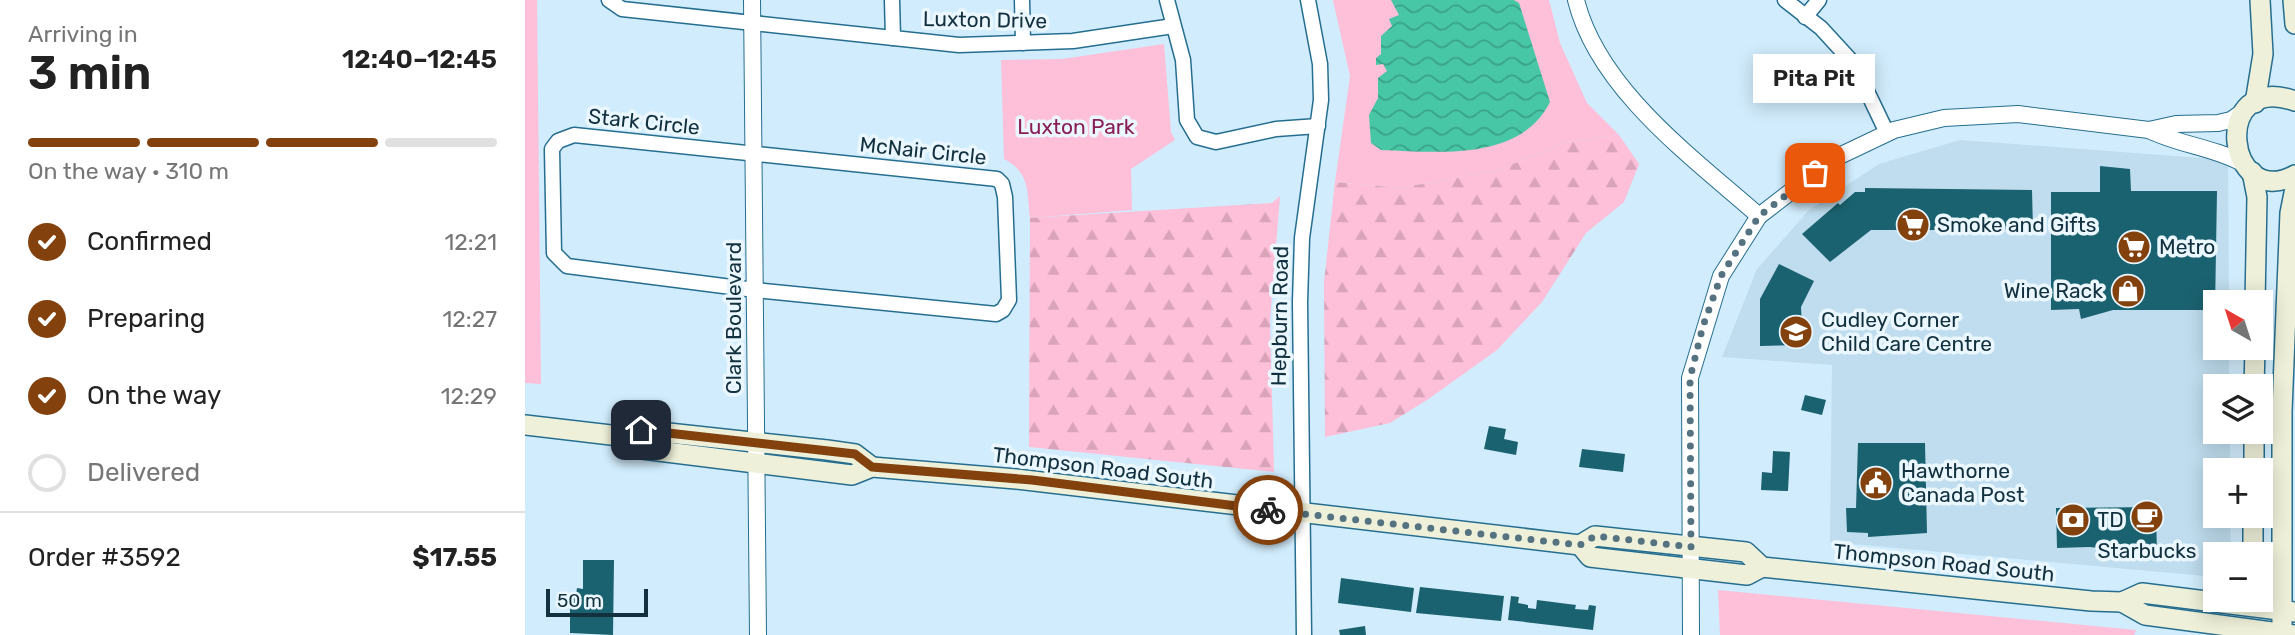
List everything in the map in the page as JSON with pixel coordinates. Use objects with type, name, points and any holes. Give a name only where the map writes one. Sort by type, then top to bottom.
[{"type":"main road","points":[[2255,290],[2257,197],[2234,136],[2249,107],[2263,54],[2260,0]]},
{"type":"main road","points":[[2293,0],[2295,24]]},
{"type":"main road","points":[[2249,107],[2281,97],[2295,102]]},
{"type":"main road","points":[[2247,167],[2277,180],[2295,175]]},
{"type":"main road","points":[[2287,634],[2289,611],[2282,411],[2290,213],[2295,188]]},
{"type":"main road","name":"Thompson Road South","points":[[525,425],[628,437],[642,449],[756,453],[852,475],[872,467],[1048,482],[1580,545],[1595,536],[1746,552],[1762,567]]},
{"type":"main road","name":"Thompson Road South","points":[[1580,545],[1590,557],[1691,570],[1747,575],[1762,567],[2122,602],[2145,615],[2253,632],[2287,634]]},
{"type":"main road","name":"Thompson Road South","points":[[2122,602],[2142,593],[2203,598]]},
{"type":"main road","points":[[2253,612],[2253,632]]},
{"type":"street","name":"Luxton Drive","points":[[609,0],[622,9],[959,45],[1073,41],[1173,26]]},
{"type":"street","name":"Clark Boulevard","points":[[752,0],[758,635]]},
{"type":"street","points":[[892,0],[893,37]]},
{"type":"street","points":[[1022,0],[1023,43]]},
{"type":"street","points":[[1167,0],[1185,77],[1187,120],[1197,137],[1216,142],[1276,129],[1318,126]]},
{"type":"street","name":"Hepburn Road","points":[[1304,635],[1301,514],[1302,238],[1318,126],[1320,64],[1308,0]]},
{"type":"street","points":[[1576,0],[1583,27],[1597,55],[1634,103],[1759,216]]},
{"type":"street","points":[[1785,0],[1854,64],[1887,133]]},
{"type":"street","points":[[1805,17],[1819,0]]},
{"type":"street","points":[[1691,635],[1690,378],[1721,276],[1759,216],[1833,159],[1887,133],[1944,118],[2018,114],[2149,130],[2176,124],[2218,124],[2231,120],[2249,107]]},
{"type":"street","points":[[2149,130],[2173,142],[2228,155],[2247,167]]},
{"type":"street","name":"Stark Circle","points":[[754,156],[574,135],[558,141],[552,149],[554,253],[567,266],[755,290]]},
{"type":"street","name":"McNair Circle","points":[[754,156],[997,179],[1002,184],[1005,197],[1009,300],[1003,310],[996,314],[755,290]]},
{"type":"shaded area","points":[[1960,140],[2228,160],[2229,290],[2203,290],[2203,360],[2229,360],[2229,374],[2203,374],[2203,444],[2230,444],[2230,458],[2203,458],[2203,528],[2230,528],[2231,542],[2203,542],[2203,576],[1830,542],[1832,365],[1722,357],[1757,269],[1809,210],[1879,164]]},
{"type":"green space","points":[[525,0],[537,0],[541,384],[525,383]]},
{"type":"green space","points":[[1333,0],[1549,0],[1560,43],[1587,103],[1619,135],[1565,142],[1496,171],[1399,188],[1335,182],[1350,76]]},
{"type":"green space","name":"Luxton Park","points":[[1164,44],[1171,132],[1175,140],[1131,169],[1132,210],[1030,218],[1023,177],[1019,170],[1004,159],[1001,60],[1062,59]]},
{"type":"green space","points":[[1619,135],[1639,164],[1624,202],[1586,233],[1542,302],[1497,350],[1390,423],[1325,437],[1324,282],[1335,182],[1399,188],[1496,171],[1565,142]]},
{"type":"green space","points":[[1280,196],[1270,320],[1274,472],[1029,447],[1030,218],[1272,203]]},
{"type":"green space","points":[[1718,590],[2136,630],[2134,635],[1720,635]]},
{"type":"water","points":[[1391,0],[1514,0],[1519,3],[1550,102],[1536,121],[1519,135],[1498,144],[1451,152],[1381,150],[1371,143],[1369,115],[1378,98],[1378,78],[1387,71],[1383,64],[1376,65],[1376,58],[1381,54],[1381,36],[1392,26],[1389,19],[1399,15]]},
{"type":"building","name":"Metro","points":[[2100,166],[2130,169],[2131,191],[2217,191],[2215,290],[2203,290],[2203,310],[2113,310],[2081,319],[2079,309],[2051,310],[2051,192],[2100,192]]},
{"type":"building","points":[[1865,188],[2032,190],[2033,230],[1871,230],[1830,262],[1802,234],[1838,203],[1840,205],[1855,192],[1865,192]]},
{"type":"building","points":[[1779,264],[1814,281],[1801,307],[1803,345],[1760,346],[1760,299]]},
{"type":"building","points":[[1805,395],[1826,400],[1822,415],[1801,410]]},
{"type":"building","points":[[1489,426],[1506,429],[1504,439],[1518,442],[1516,455],[1484,449]]},
{"type":"building","points":[[1858,443],[1925,443],[1927,533],[1868,537],[1868,533],[1847,532],[1846,508],[1856,508]]},
{"type":"building","points":[[1582,449],[1625,454],[1623,472],[1579,467]]},
{"type":"building","points":[[1773,451],[1790,452],[1788,491],[1761,490],[1762,472],[1772,473]]},
{"type":"building","points":[[2156,507],[2157,556],[2145,557],[2146,553],[2123,555],[2123,550],[2089,547],[2057,548],[2056,508]]},
{"type":"building","points":[[583,560],[614,560],[613,635],[570,633],[570,595],[576,595],[577,588],[583,589]]},
{"type":"building","points":[[1341,578],[1414,588],[1411,612],[1338,603]]},
{"type":"building","points":[[1420,587],[1504,596],[1501,621],[1416,613]]},
{"type":"building","points":[[1511,596],[1519,597],[1518,603],[1536,609],[1537,600],[1576,605],[1575,609],[1588,610],[1589,605],[1596,606],[1593,630],[1508,620]]},
{"type":"building","points":[[1365,626],[1366,635],[1340,635],[1339,630]]},
{"type":"way so far","points":[[1268,510],[1580,545],[1595,536],[1691,547],[1690,378],[1703,326],[1721,276],[1759,216],[1815,173]]},
{"type":"place","name":"Pita Pit","points":[[1815,173]]},
{"type":"place","name":"Smoke and Gifts","points":[[1913,225]]},
{"type":"place","name":"Metro","points":[[2134,247]]},
{"type":"place","name":"Wine Rack","points":[[2128,291]]},
{"type":"place","name":"Cudley Corner Child Care Centre","points":[[1796,332]]},
{"type":"place","name":"Hawthorne Canada Post","points":[[1876,483]]},
{"type":"place","name":"Starbucks","points":[[2147,517]]},
{"type":"place","name":"TD","points":[[2073,520]]},
{"type":"route","points":[[641,430],[855,454],[872,467],[1032,480],[1268,510]]}]
